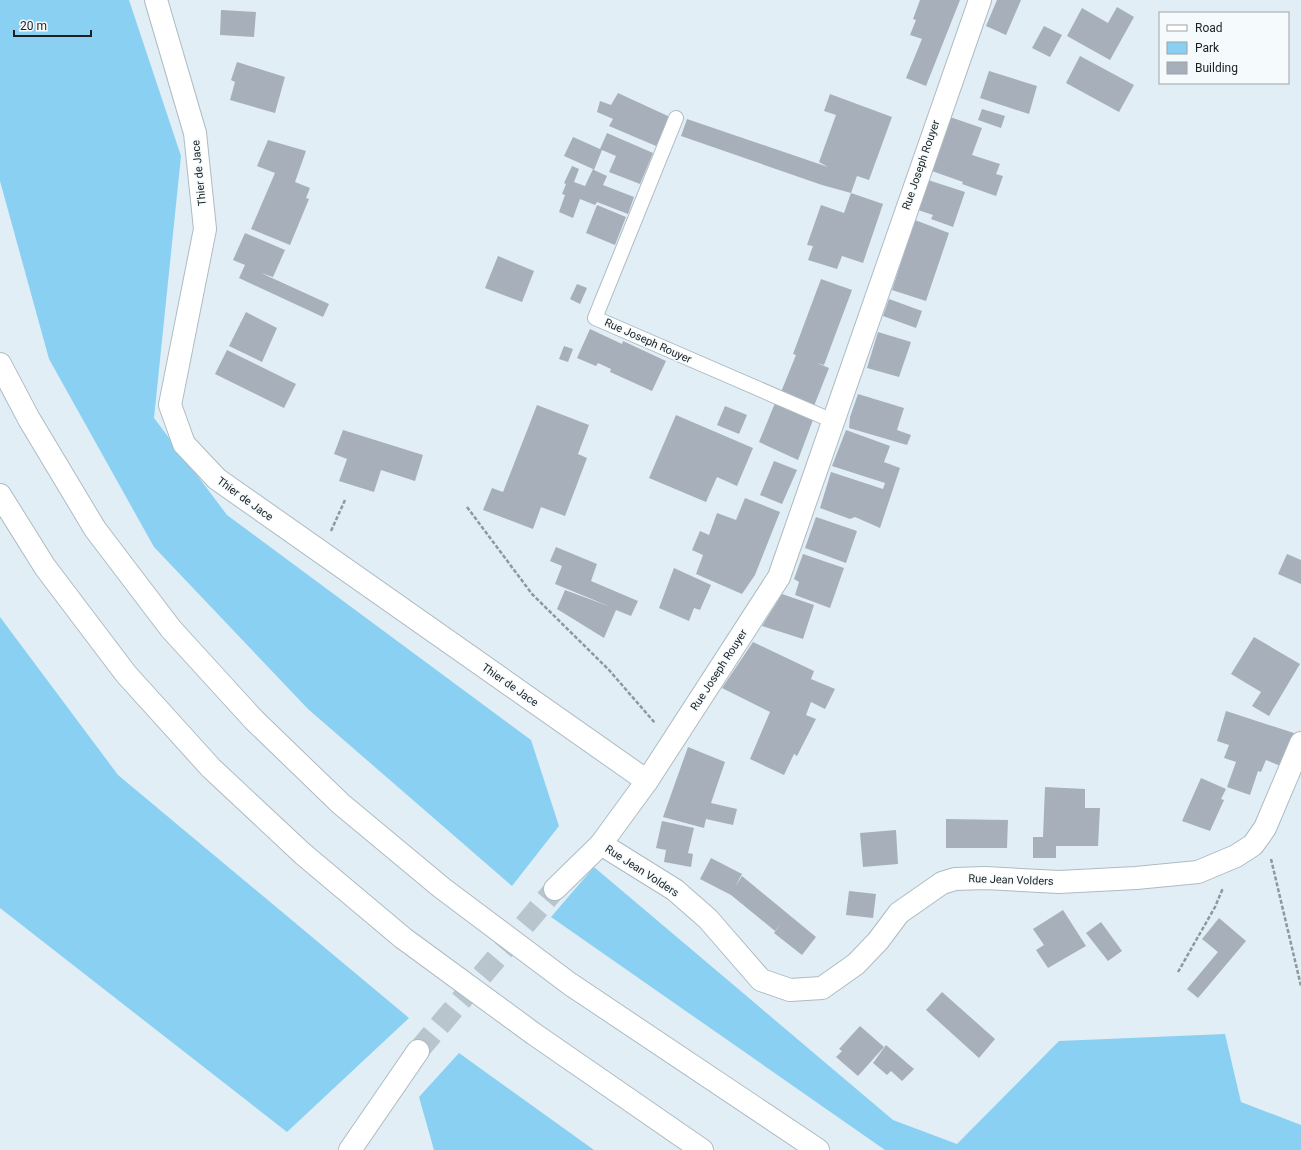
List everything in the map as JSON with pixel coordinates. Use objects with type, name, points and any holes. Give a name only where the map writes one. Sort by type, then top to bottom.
[{"type":"main road","name":"Thier de Jace","points":[[156,0],[195,133],[205,229],[170,405],[184,444],[217,479],[646,781]]},
{"type":"main road","name":"Rue Joseph Rouyer","points":[[554,889],[601,844],[672,742],[779,577],[980,0]]},
{"type":"main road","points":[[0,364],[29,419],[95,529],[171,629],[254,720],[341,804],[442,888],[570,984],[818,1150]]},
{"type":"main road","points":[[0,494],[45,567],[126,674],[216,773],[303,854],[403,938],[534,1034],[702,1150]]},
{"type":"main road","name":"Rue Jean Volders","points":[[601,844],[675,890],[708,919],[761,980],[790,990],[822,988],[856,964],[878,941],[899,913],[942,883],[955,879],[985,878],[1059,882],[1136,878],[1198,872],[1236,856],[1253,845],[1265,828],[1301,743]]},
{"type":"main road","points":[[350,1150],[418,1051]]},
{"type":"main road","points":[[673,1131],[687,1150]]},
{"type":"lane","name":"Rue Joseph Rouyer","points":[[676,118],[595,318],[833,422]]},
{"type":"path","points":[[322,553],[344,500]]},
{"type":"path","points":[[467,506],[532,594],[609,670],[672,742]]},
{"type":"path","points":[[1265,828],[1278,892],[1301,986]]},
{"type":"path","points":[[1178,972],[1215,907],[1236,856]]},
{"type":"green space","points":[[0,0],[129,0],[181,156],[154,418],[227,515],[531,740],[559,826],[512,886],[308,709],[154,547],[49,359],[0,181]]},
{"type":"green space","points":[[0,617],[118,775],[409,1018],[287,1132],[0,908]]},
{"type":"green space","points":[[594,867],[893,1120],[957,1144],[1059,1041],[1225,1034],[1241,1102],[1301,1125],[1301,1150],[885,1150],[551,917]]},
{"type":"green space","points":[[459,1053],[594,1150],[434,1150],[419,1097]]},
{"type":"building","points":[[920,0],[960,0],[926,86],[906,78],[922,39],[910,35],[916,20],[913,19]]},
{"type":"building","points":[[997,0],[1021,0],[1006,35],[986,26]]},
{"type":"building","points":[[1117,7],[1134,17],[1110,60],[1067,36],[1082,8],[1108,23]]},
{"type":"building","points":[[221,10],[256,12],[254,37],[220,35]]},
{"type":"building","points":[[1044,26],[1062,35],[1050,57],[1032,48]]},
{"type":"building","points":[[1080,56],[1134,85],[1119,112],[1066,83]]},
{"type":"building","points":[[237,62],[285,77],[275,113],[230,100],[235,82],[231,80]]},
{"type":"building","points":[[989,71],[1037,86],[1029,114],[980,98]]},
{"type":"building","points":[[618,93],[670,117],[656,146],[609,126],[613,119],[597,112],[600,101],[611,105]]},
{"type":"building","points":[[830,94],[892,117],[869,180],[857,176],[851,193],[822,185],[681,136],[687,119],[828,167],[819,162],[836,115],[824,111]]},
{"type":"building","points":[[982,109],[1005,116],[1001,128],[978,120]]},
{"type":"building","points":[[950,117],[982,128],[972,155],[1000,164],[996,174],[1003,176],[996,196],[932,171]]},
{"type":"building","points":[[607,133],[653,153],[640,184],[609,172],[616,156],[602,150],[594,170],[607,176],[603,185],[634,197],[628,214],[597,202],[595,205],[580,199],[573,218],[559,212],[565,195],[562,194],[566,184],[564,183],[572,166],[579,169],[574,182],[585,186],[593,169],[564,156],[573,137],[600,149]]},
{"type":"building","points":[[268,140],[306,151],[295,182],[310,188],[306,198],[309,199],[290,245],[251,229],[275,173],[257,166]]},
{"type":"building","points":[[928,180],[965,192],[953,227],[931,219],[933,215],[918,210]]},
{"type":"building","points":[[851,193],[883,204],[863,263],[842,256],[837,269],[808,260],[813,246],[807,245],[821,205],[844,213]]},
{"type":"building","points":[[597,205],[626,217],[615,245],[586,233]]},
{"type":"building","points":[[915,220],[949,233],[926,301],[892,290]]},
{"type":"building","points":[[245,233],[285,250],[273,277],[261,273],[329,304],[323,317],[239,278],[245,265],[233,260]]},
{"type":"building","points":[[498,256],[534,271],[522,302],[485,288]]},
{"type":"building","points":[[821,279],[852,290],[824,365],[817,363],[829,368],[814,406],[781,392],[796,355],[793,354]]},
{"type":"building","points":[[577,284],[587,288],[580,304],[570,299]]},
{"type":"building","points":[[889,299],[922,311],[916,328],[883,316]]},
{"type":"building","points":[[246,312],[277,328],[262,362],[229,346]]},
{"type":"building","points":[[590,329],[622,344],[623,341],[666,361],[652,391],[610,372],[611,369],[598,363],[596,366],[577,358]]},
{"type":"building","points":[[878,332],[911,342],[899,377],[867,368]]},
{"type":"building","points":[[564,346],[573,349],[568,362],[559,359]]},
{"type":"building","points":[[227,350],[296,384],[284,408],[215,374]]},
{"type":"building","points":[[858,394],[904,408],[897,430],[911,435],[907,445],[849,428],[850,417]]},
{"type":"building","points":[[775,403],[813,420],[798,460],[759,442]]},
{"type":"building","points":[[537,405],[589,425],[578,454],[587,458],[565,516],[541,507],[533,529],[483,510],[492,488],[503,492]]},
{"type":"building","points":[[725,406],[747,415],[739,434],[717,425]]},
{"type":"building","points":[[676,415],[753,448],[737,486],[717,477],[706,502],[649,478]]},
{"type":"building","points":[[343,430],[423,455],[415,481],[381,470],[374,492],[339,481],[347,459],[334,454]]},
{"type":"building","points":[[846,430],[890,446],[884,462],[900,468],[880,528],[855,517],[850,519],[820,508],[831,472],[883,489],[885,483],[832,466]]},
{"type":"building","points":[[774,461],[797,470],[782,504],[760,495]]},
{"type":"building","points":[[745,498],[780,512],[755,575],[742,594],[696,574],[703,555],[692,550],[700,531],[709,535],[717,513],[736,520]]},
{"type":"building","points":[[816,517],[857,531],[846,563],[805,548]]},
{"type":"building","points":[[556,547],[597,564],[591,581],[638,601],[631,616],[616,610],[604,638],[557,609],[565,590],[611,607],[555,584],[562,566],[550,561]]},
{"type":"building","points":[[803,554],[844,568],[830,608],[795,595],[799,582],[794,579]]},
{"type":"building","points":[[1287,554],[1301,560],[1301,584],[1278,574]]},
{"type":"building","points":[[674,568],[711,585],[700,610],[694,608],[689,621],[659,608]]},
{"type":"building","points":[[782,594],[814,605],[803,639],[762,626]]},
{"type":"building","points":[[1254,637],[1300,664],[1269,716],[1252,706],[1261,692],[1231,674]]},
{"type":"building","points":[[753,642],[814,671],[811,679],[835,689],[825,709],[811,702],[806,715],[816,719],[797,756],[794,754],[784,775],[750,759],[770,712],[722,688]]},
{"type":"building","points":[[1226,711],[1294,733],[1283,767],[1266,760],[1261,772],[1258,771],[1250,795],[1227,787],[1236,762],[1224,758],[1229,745],[1217,741]]},
{"type":"building","points":[[688,747],[725,762],[711,803],[737,809],[733,825],[706,819],[704,828],[663,817]]},
{"type":"building","points":[[1201,778],[1226,789],[1221,799],[1224,800],[1210,831],[1182,821]]},
{"type":"building","points":[[1045,787],[1085,789],[1085,808],[1100,808],[1098,846],[1056,846],[1056,858],[1033,858],[1033,837],[1043,837]]},
{"type":"building","points":[[946,819],[1008,820],[1007,848],[946,848]]},
{"type":"building","points":[[662,821],[694,828],[688,853],[693,854],[691,867],[664,862],[666,850],[656,848]]},
{"type":"building","points":[[896,830],[898,864],[863,867],[860,833]]},
{"type":"building","points":[[711,858],[742,874],[735,887],[742,876],[816,937],[802,955],[774,933],[782,922],[775,931],[731,895],[700,879]]},
{"type":"building","points":[[849,891],[876,894],[873,918],[846,915]]},
{"type":"building","points":[[1063,910],[1086,946],[1048,968],[1036,950],[1044,945],[1033,929]]},
{"type":"building","points":[[1219,918],[1246,941],[1198,998],[1187,989],[1218,952],[1202,939]]},
{"type":"building","points":[[1101,922],[1122,951],[1108,961],[1086,933]]},
{"type":"building","points":[[942,992],[995,1039],[979,1058],[926,1010]]},
{"type":"building","points":[[860,1026],[884,1047],[858,1076],[836,1057],[842,1051],[839,1049]]},
{"type":"building","points":[[886,1045],[914,1069],[902,1081],[891,1071],[887,1075],[873,1063]]},
{"type":"tunnel","points":[[418,1051],[555,889]]}]
